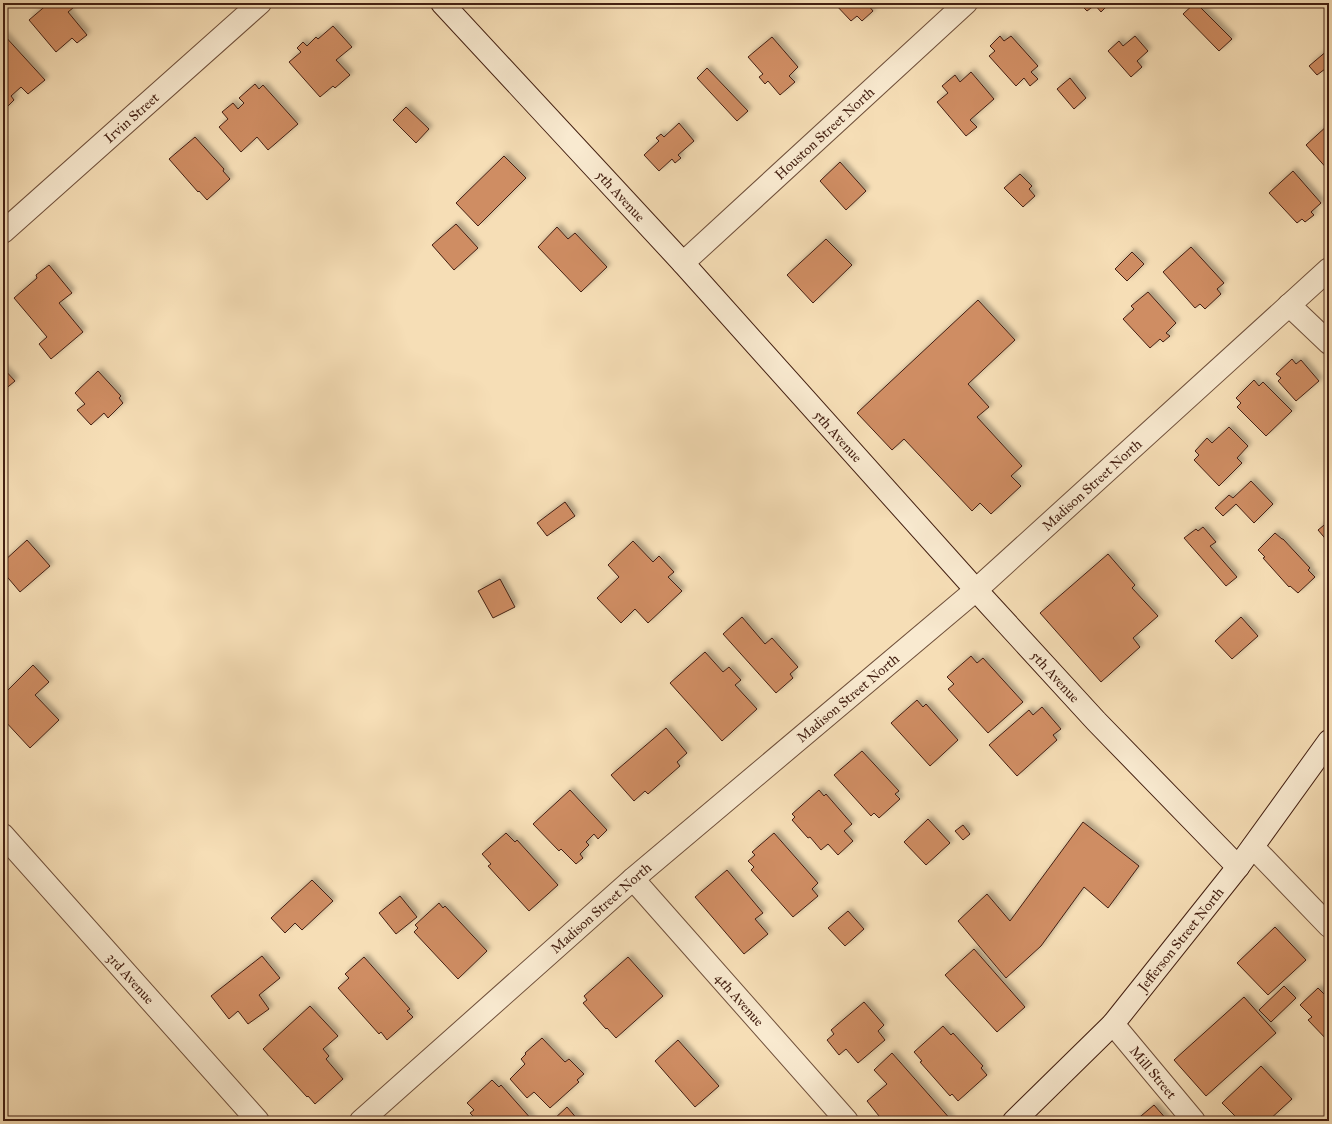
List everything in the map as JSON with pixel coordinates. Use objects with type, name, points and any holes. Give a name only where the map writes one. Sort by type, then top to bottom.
[{"type":"street","name":"Irvin Street","points":[[3,232],[260,3]]},
{"type":"street","name":"5th Avenue","points":[[442,3],[683,263],[976,590],[1096,721],[1238,867]]},
{"type":"street","name":"Houston Street North","points":[[683,263],[966,3]]},
{"type":"street","name":"Madison Street North","points":[[361,1121],[633,879],[976,590],[1329,269]]},
{"type":"street","points":[[1289,305],[1329,343]]},
{"type":"street","name":"Jefferson Street North","points":[[1014,1121],[1113,1024],[1238,867],[1329,742]]},
{"type":"street","name":"3rd Avenue","points":[[3,835],[258,1121]]},
{"type":"street","points":[[1253,847],[1329,926]]},
{"type":"street","name":"4th Avenue","points":[[633,879],[847,1121]]},
{"type":"street","name":"Mill Street","points":[[1113,1024],[1194,1121]]},
{"type":"building","points":[[49,3],[79,3],[68,12],[87,35],[77,43],[72,38],[56,52],[29,20]]},
{"type":"building","points":[[834,3],[871,3],[868,5],[873,11],[862,21],[857,16],[851,21]]},
{"type":"building","points":[[1079,3],[1110,3],[1101,12],[1095,5],[1087,11]]},
{"type":"building","points":[[1195,3],[1232,39],[1219,51],[1183,14]]},
{"type":"building","points":[[333,26],[352,47],[336,60],[350,75],[335,88],[333,86],[320,97],[289,62],[301,52],[297,48],[303,42],[307,46],[316,37],[318,39]]},
{"type":"building","points":[[3,34],[45,80],[28,94],[21,87],[11,96],[14,100],[3,111]]},
{"type":"building","points":[[1000,36],[1004,41],[1011,36],[1038,66],[1031,72],[1038,79],[1030,86],[1024,78],[1016,86],[989,56],[995,51],[990,46]]},
{"type":"building","points":[[1135,36],[1148,51],[1137,61],[1142,67],[1131,77],[1108,51],[1119,41],[1123,46]]},
{"type":"building","points":[[772,37],[798,67],[789,76],[795,82],[780,95],[768,81],[765,84],[759,77],[763,74],[748,57]]},
{"type":"building","points":[[1328,50],[1329,66],[1317,75],[1309,66]]},
{"type":"building","points":[[707,68],[748,111],[737,121],[697,78]]},
{"type":"building","points":[[971,72],[994,99],[970,120],[977,127],[966,136],[937,102],[948,93],[942,86],[955,75],[960,82]]},
{"type":"building","points":[[1070,78],[1086,98],[1074,109],[1057,89]]},
{"type":"building","points":[[255,84],[259,89],[263,85],[298,124],[268,150],[257,137],[241,152],[219,127],[228,119],[222,112],[233,103],[238,109],[244,103],[239,98]]},
{"type":"building","points":[[406,107],[429,129],[416,143],[393,120]]},
{"type":"building","points":[[679,123],[694,141],[678,155],[681,158],[675,163],[672,159],[659,171],[644,155],[659,141],[656,138],[661,134],[664,137]]},
{"type":"building","points":[[1328,125],[1329,127],[1329,171],[1306,145]]},
{"type":"building","points":[[195,137],[224,169],[223,171],[230,179],[207,200],[169,159]]},
{"type":"building","points":[[504,156],[526,178],[478,226],[456,203]]},
{"type":"building","points":[[840,162],[866,191],[846,210],[820,181]]},
{"type":"building","points":[[1293,171],[1321,203],[1311,212],[1314,215],[1305,222],[1302,219],[1297,223],[1269,193]]},
{"type":"building","points":[[1020,174],[1032,186],[1029,189],[1035,196],[1023,207],[1004,188]]},
{"type":"building","points":[[456,224],[478,248],[454,270],[432,245]]},
{"type":"building","points":[[557,227],[568,239],[575,233],[607,267],[581,292],[538,247]]},
{"type":"building","points":[[826,239],[852,265],[813,303],[787,275]]},
{"type":"building","points":[[1191,247],[1224,283],[1217,289],[1221,294],[1205,309],[1200,304],[1195,308],[1163,272]]},
{"type":"building","points":[[1132,252],[1144,264],[1127,281],[1115,269]]},
{"type":"building","points":[[49,265],[72,293],[59,303],[83,332],[51,359],[39,344],[47,337],[14,298],[37,278],[36,275]]},
{"type":"building","points":[[1148,292],[1176,323],[1166,333],[1170,336],[1163,342],[1160,339],[1150,348],[1123,319],[1134,309],[1131,306]]},
{"type":"building","points":[[978,300],[1015,340],[968,384],[989,407],[977,417],[1022,466],[1011,476],[1021,486],[991,514],[980,503],[972,511],[904,439],[892,450],[857,413]]},
{"type":"building","points":[[1292,359],[1296,364],[1301,360],[1319,381],[1296,401],[1278,381],[1281,378],[1276,374]]},
{"type":"building","points":[[3,368],[15,381],[3,391]]},
{"type":"building","points":[[98,371],[121,396],[119,398],[123,403],[108,418],[104,413],[91,425],[77,410],[85,404],[75,393]]},
{"type":"building","points":[[1254,380],[1259,386],[1263,382],[1292,411],[1266,436],[1237,407],[1241,403],[1236,398]]},
{"type":"building","points":[[1229,427],[1248,446],[1237,458],[1242,463],[1219,486],[1194,460],[1199,455],[1195,451],[1207,438],[1212,443]]},
{"type":"building","points":[[1251,481],[1273,504],[1254,523],[1236,504],[1223,516],[1215,508],[1229,495],[1233,498]]},
{"type":"building","points":[[565,502],[575,516],[547,536],[537,523]]},
{"type":"building","points":[[1329,521],[1329,543],[1318,530]]},
{"type":"building","points":[[1203,527],[1216,542],[1210,546],[1237,577],[1226,586],[1184,538],[1196,529],[1198,531]]},
{"type":"building","points":[[1275,533],[1283,539],[1310,568],[1308,570],[1315,577],[1298,593],[1290,586],[1289,587],[1263,558],[1265,557],[1258,550]]},
{"type":"building","points":[[27,540],[50,566],[20,592],[3,572],[3,562]]},
{"type":"building","points":[[633,541],[653,562],[659,556],[674,572],[668,577],[682,591],[648,623],[635,609],[621,623],[597,598],[619,577],[608,565]]},
{"type":"building","points":[[1108,554],[1135,585],[1132,588],[1158,616],[1133,638],[1140,647],[1101,682],[1040,613]]},
{"type":"building","points":[[500,579],[515,607],[493,618],[478,591]]},
{"type":"building","points":[[742,617],[765,644],[772,638],[798,667],[790,674],[793,678],[776,693],[723,634]]},
{"type":"building","points":[[1241,617],[1258,636],[1232,659],[1215,641]]},
{"type":"building","points":[[705,652],[723,672],[729,667],[741,680],[735,685],[757,709],[722,741],[670,683]]},
{"type":"building","points":[[971,656],[977,663],[983,658],[1023,702],[988,733],[948,689],[954,684],[947,677]]},
{"type":"building","points":[[33,665],[49,682],[35,695],[59,720],[30,748],[3,719],[3,695]]},
{"type":"building","points":[[917,700],[923,707],[926,704],[958,740],[930,766],[891,723]]},
{"type":"building","points":[[1042,707],[1061,729],[1053,735],[1057,740],[1017,776],[989,745],[1029,710],[1033,715]]},
{"type":"building","points":[[666,728],[687,753],[677,762],[680,766],[648,794],[645,791],[634,801],[611,775]]},
{"type":"building","points":[[862,751],[899,791],[895,794],[900,799],[879,818],[874,813],[871,816],[834,775]]},
{"type":"building","points":[[570,790],[607,830],[598,839],[594,834],[586,842],[589,845],[580,854],[583,858],[576,864],[561,849],[559,851],[533,824]]},
{"type":"building","points":[[819,790],[824,796],[826,794],[852,824],[844,831],[853,841],[838,855],[828,844],[821,850],[792,820],[795,817],[792,814]]},
{"type":"building","points":[[928,819],[950,843],[926,865],[904,842]]},
{"type":"building","points":[[1083,822],[1139,866],[1108,908],[1084,887],[1041,946],[1006,978],[958,921],[987,894],[1010,921]]},
{"type":"building","points":[[963,825],[970,834],[963,840],[955,831]]},
{"type":"building","points":[[506,833],[515,842],[517,840],[558,885],[529,911],[488,866],[491,864],[482,854]]},
{"type":"building","points":[[774,833],[818,883],[812,889],[818,896],[793,917],[751,870],[754,867],[748,861],[755,855],[752,852]]},
{"type":"building","points":[[727,870],[763,913],[755,919],[768,934],[744,954],[695,897]]},
{"type":"building","points":[[312,880],[333,901],[302,930],[295,923],[285,933],[271,918]]},
{"type":"building","points":[[400,896],[417,917],[396,934],[379,913]]},
{"type":"building","points":[[439,903],[443,908],[445,906],[487,951],[458,979],[414,932],[418,928],[415,925]]},
{"type":"building","points":[[848,911],[864,929],[845,946],[828,928]]},
{"type":"building","points":[[1275,927],[1306,960],[1268,995],[1237,963]]},
{"type":"building","points":[[974,949],[1025,1007],[997,1032],[945,975]]},
{"type":"building","points":[[262,956],[280,978],[259,995],[269,1009],[248,1024],[238,1011],[229,1019],[211,996]]},
{"type":"building","points":[[364,957],[410,1009],[407,1011],[413,1017],[387,1040],[381,1032],[379,1034],[338,988],[349,978],[345,974]]},
{"type":"building","points":[[628,957],[663,996],[616,1038],[583,1003],[587,1000],[584,996]]},
{"type":"building","points":[[1284,986],[1296,998],[1271,1022],[1259,1010]]},
{"type":"building","points":[[1318,988],[1329,999],[1329,1042],[1308,1020],[1312,1017],[1300,1005]]},
{"type":"building","points":[[1244,997],[1276,1033],[1206,1096],[1174,1060]]},
{"type":"building","points":[[864,1002],[884,1025],[878,1031],[885,1040],[858,1063],[846,1049],[839,1055],[827,1040],[834,1034],[831,1030]]},
{"type":"building","points":[[310,1006],[338,1036],[323,1049],[329,1056],[326,1059],[343,1079],[315,1104],[263,1049]]},
{"type":"building","points":[[943,1026],[951,1035],[953,1033],[983,1066],[981,1068],[987,1075],[958,1101],[952,1094],[950,1096],[920,1062],[922,1061],[914,1052]]},
{"type":"building","points":[[542,1038],[565,1062],[569,1059],[584,1074],[577,1080],[579,1082],[550,1108],[534,1092],[527,1098],[510,1079],[525,1064],[521,1059],[526,1054],[525,1053]]},
{"type":"building","points":[[678,1040],[719,1086],[695,1107],[655,1061]]},
{"type":"building","points":[[892,1053],[952,1121],[883,1121],[867,1101],[887,1084],[874,1070]]},
{"type":"building","points":[[1261,1066],[1292,1099],[1268,1121],[1240,1121],[1222,1103]]},
{"type":"building","points":[[492,1080],[499,1087],[501,1085],[533,1121],[478,1121],[470,1113],[474,1110],[467,1103]]},
{"type":"building","points":[[1154,1105],[1168,1121],[1135,1121]]},
{"type":"building","points":[[567,1107],[579,1121],[553,1121],[553,1120]]}]
